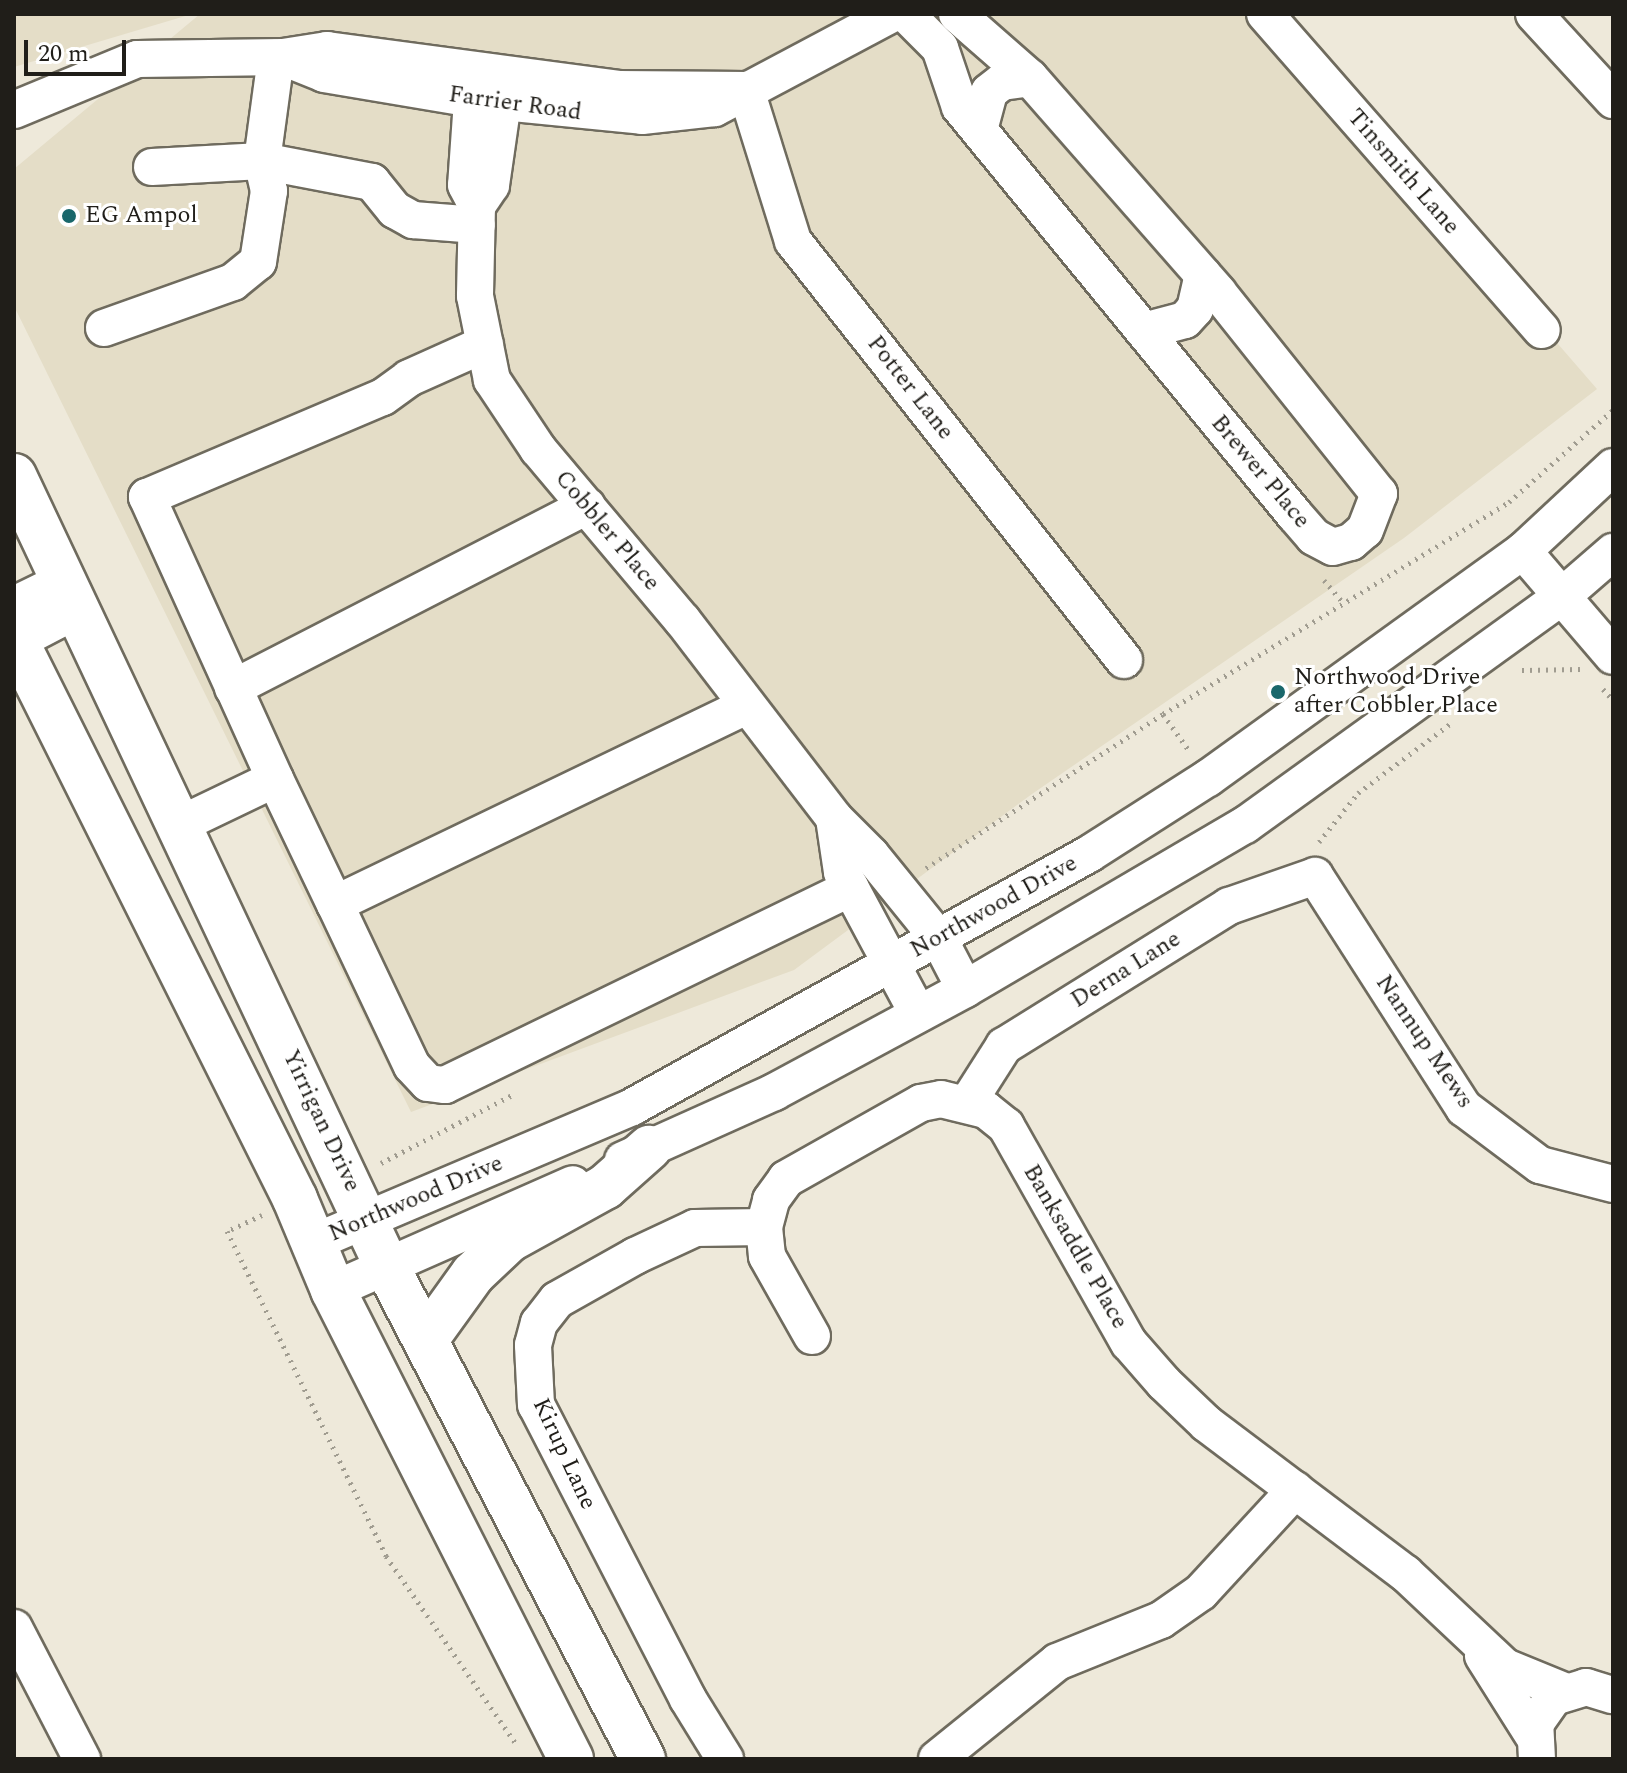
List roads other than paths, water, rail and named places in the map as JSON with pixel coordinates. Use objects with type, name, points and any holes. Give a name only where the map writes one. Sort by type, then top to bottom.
[{"type":"main road","name":"Yirrigan Drive","points":[[14,476],[181,824],[387,1267],[427,1338],[643,1759]]},
{"type":"main road","points":[[15,632],[295,1199],[333,1290],[571,1759]]},
{"type":"main road","points":[[427,1338],[473,1274],[509,1240],[605,1187],[649,1148]]},
{"type":"street","name":"Farrier Road","points":[[14,110],[137,59],[280,58],[324,74],[489,87],[746,90],[790,72],[892,14]]},
{"type":"street","name":"Brewer Place","points":[[906,14],[940,48],[960,107],[1314,537],[1333,547],[1365,530],[1379,494],[1203,275],[1030,78],[957,14]]},
{"type":"street","name":"Tinsmith Lane","points":[[1265,14],[1542,330]]},
{"type":"street","points":[[1534,14],[1613,100]]},
{"type":"street","points":[[104,328],[233,282],[258,262],[269,191],[262,161],[280,58]]},
{"type":"street","points":[[979,130],[989,92],[1002,82],[1030,78]]},
{"type":"street","name":"Cobbler Place","points":[[489,87],[491,185],[477,216],[475,296],[492,380],[538,449],[587,506],[834,818],[871,855],[939,939],[965,989]]},
{"type":"street","name":"Potter Lane","points":[[746,90],[793,241],[1124,660]]},
{"type":"street","points":[[152,167],[262,161],[372,182],[395,210],[413,220],[477,216]]},
{"type":"street","points":[[1144,331],[1185,320],[1195,309],[1203,275]]},
{"type":"street","points":[[485,344],[409,378],[383,397],[147,497],[275,779],[412,1066],[428,1083],[445,1085],[851,888]]},
{"type":"street","name":"Northwood Drive","points":[[312,1243],[632,1107],[1089,854],[1208,778],[1523,551],[1613,467]]},
{"type":"street","points":[[233,688],[587,506]]},
{"type":"street","points":[[1523,551],[1561,597],[1599,663]]},
{"type":"street","name":"Northwood Drive","points":[[333,1290],[774,1092],[965,989],[1245,825],[1561,597],[1613,552]]},
{"type":"street","points":[[15,632],[72,595]]},
{"type":"street","points":[[335,904],[747,706]]},
{"type":"street","points":[[181,824],[275,779]]},
{"type":"street","name":"Cobbler Place","points":[[834,818],[842,872],[888,965],[918,1014]]},
{"type":"street","name":"Derna Lane","points":[[967,1104],[1004,1046],[1229,906],[1311,865]]},
{"type":"street","name":"Nannup Mews","points":[[1311,865],[1464,1108],[1540,1165],[1613,1184]]},
{"type":"street","name":"Banksaddle Place","points":[[764,1227],[771,1200],[786,1179],[921,1103],[941,1099],[986,1110],[1006,1126],[1129,1343],[1207,1424],[1405,1573],[1470,1639],[1505,1667],[1564,1691]]},
{"type":"street","points":[[764,1227],[767,1256],[812,1336]]},
{"type":"street","name":"Kirup Lane","points":[[725,1759],[688,1699],[536,1405],[533,1345],[539,1323],[557,1300],[635,1256],[695,1228],[764,1227]]},
{"type":"street","points":[[937,1759],[1057,1662],[1161,1620],[1201,1592],[1295,1490]]},
{"type":"street","points":[[14,1628],[82,1759]]},
{"type":"street","name":"Banksaddle Place","points":[[1470,1639],[1535,1747]]},
{"type":"street","points":[[1535,1747],[1546,1705],[1564,1691],[1594,1688],[1613,1695]]},
{"type":"place","name":"EG Ampol","points":[[69,216]]},
{"type":"place","name":"Northwood Drive after Cobbler Place","points":[[1278,692]]}]
